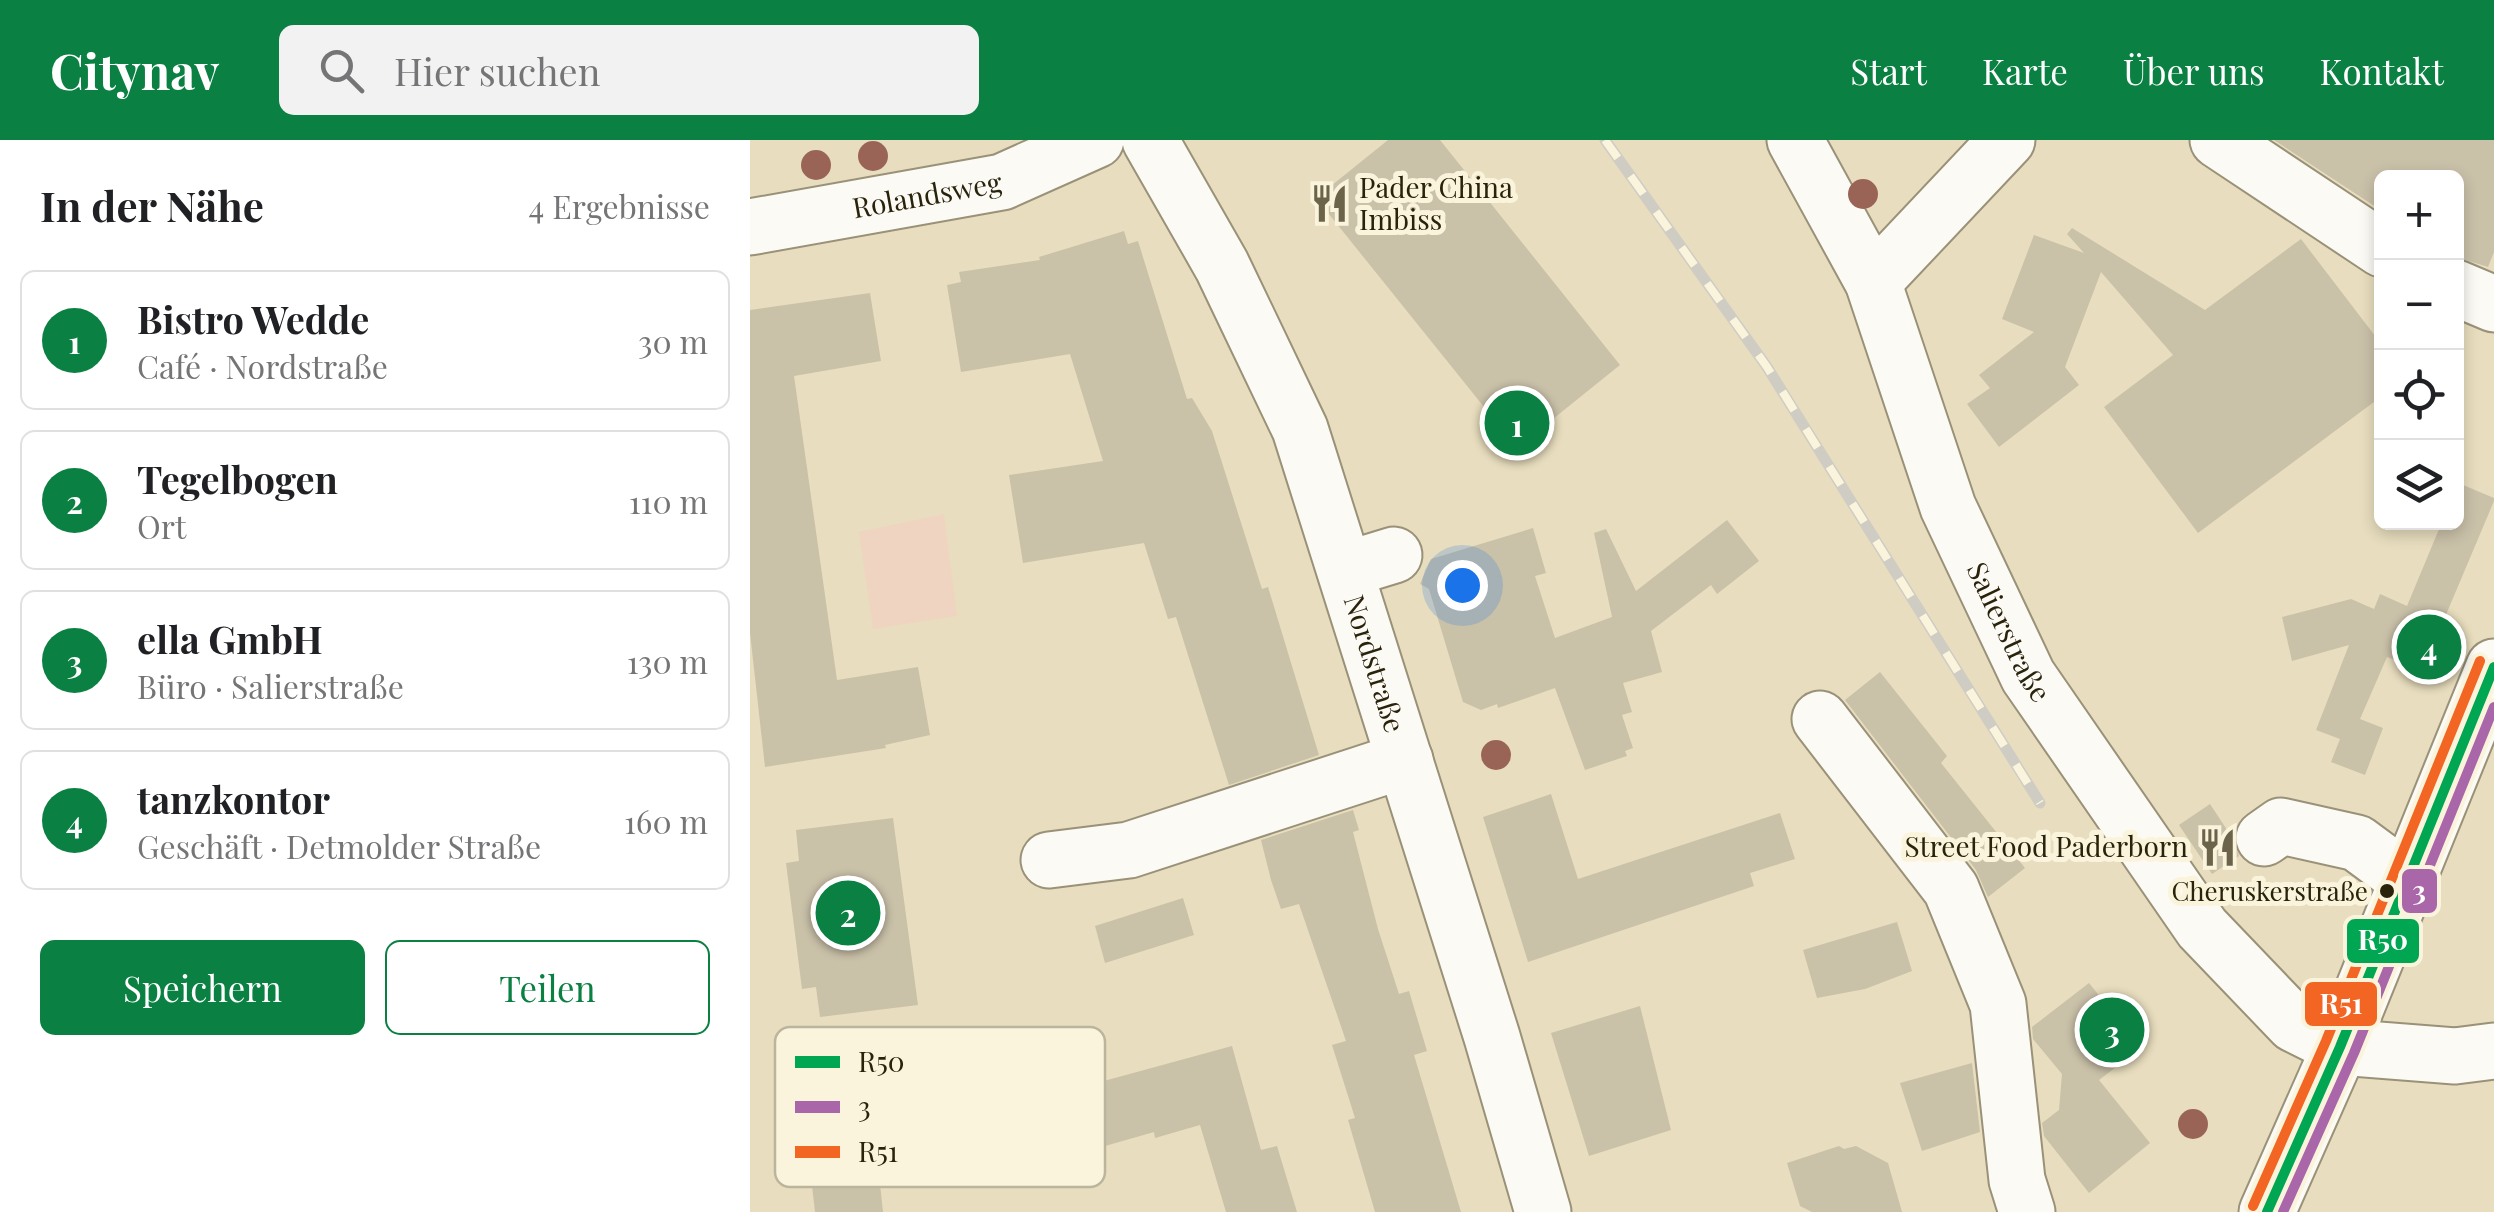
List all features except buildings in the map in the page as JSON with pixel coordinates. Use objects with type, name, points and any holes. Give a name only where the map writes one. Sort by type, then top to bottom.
[{"type":"street","name":"Rolandsweg","points":[[750,227],[1002,182],[1096,140]]},
{"type":"street","name":"Nordstraße","points":[[1150,140],[1222,266],[1370,563],[1405,760],[1544,1212]]},
{"type":"street","name":"Salierstraße","points":[[1795,140],[1874,282],[1948,507],[2028,676],[2202,928],[2294,1024],[2340,1047]]},
{"type":"street","points":[[1874,282],[2008,140]]},
{"type":"street","points":[[2218,140],[2374,244]]},
{"type":"street","points":[[2464,291],[2494,304]]},
{"type":"street","points":[[2267,1212],[2340,1047],[2494,667]]},
{"type":"street","points":[[1820,719],[1951,889],[1998,1004],[2017,1180],[2027,1212]]},
{"type":"street","points":[[1049,860],[1129,850],[1405,760]]},
{"type":"street","points":[[2264,838],[2280,826],[2357,844],[2407,880]]},
{"type":"street","points":[[2340,1047],[2455,1056],[2494,1051]]},
{"type":"shaded area","points":[[944,514],[957,616],[873,629],[859,532]]},
{"type":"railway","points":[[1605,140],[1767,367],[2040,803]]},
{"type":"transit line","name":"R51","points":[[2253,1206],[2326,1041],[2480,661]]},
{"type":"transit line","name":"R50","points":[[2267,1212],[2340,1047],[2494,667]]},
{"type":"transit line","name":"3","points":[[2283,1212],[2354,1053],[2494,707]]},
{"type":"place","name":"Pader China Imbiss","points":[[1329,204]]},
{"type":"place","name":"Bistro Wedde","points":[[1517,423]]},
{"type":"place","name":"tanzkontor","points":[[2429,647]]},
{"type":"place","name":"Street Food Paderborn","points":[[2218,847]]},
{"type":"place","name":"Cheruskerstraße","points":[[2387,891]]},
{"type":"place","name":"Tegelbogen","points":[[848,913]]},
{"type":"place","name":"ella GmbH","points":[[2112,1030]]}]
